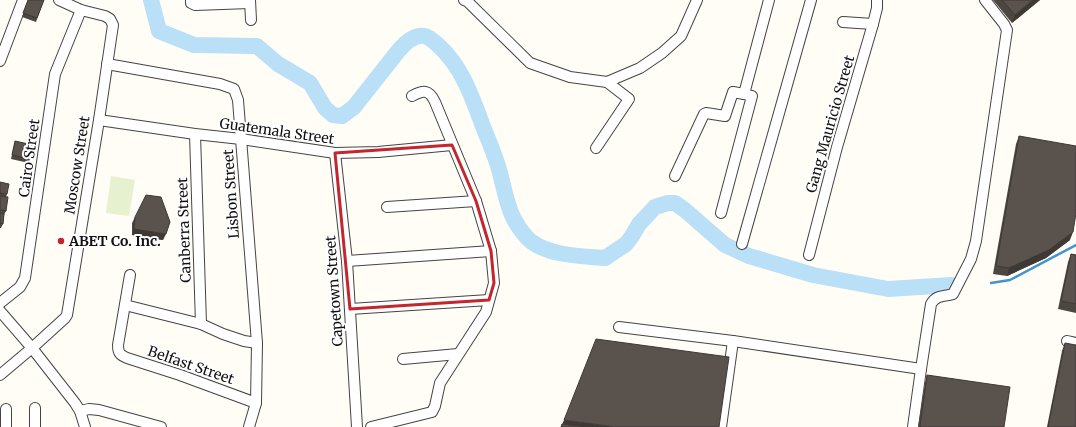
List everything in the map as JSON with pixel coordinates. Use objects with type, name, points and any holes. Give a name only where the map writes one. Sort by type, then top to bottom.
[{"type":"street","points":[[0,60],[23,0]]},
{"type":"street","points":[[59,0],[81,10]]},
{"type":"street","points":[[191,0],[191,3],[195,5],[250,2],[251,20]]},
{"type":"street","points":[[464,0],[467,1],[530,63],[570,77],[607,82],[629,99],[596,148]]},
{"type":"street","points":[[607,82],[640,68],[662,53],[680,36],[697,0]]},
{"type":"street","points":[[744,94],[769,0]]},
{"type":"street","points":[[742,244],[811,0]]},
{"type":"street","name":"Gang Mauricio Street","points":[[809,255],[837,147],[873,24],[877,0]]},
{"type":"street","points":[[913,427],[931,304],[935,298],[953,294],[971,259],[976,241],[1007,30],[985,0]]},
{"type":"street","name":"Moscow Street","points":[[0,375],[65,318],[66,315],[99,120],[113,25],[110,19],[105,16],[81,10]]},
{"type":"street","name":"Cairo Street","points":[[0,304],[20,287],[25,278],[56,74],[81,10]]},
{"type":"street","points":[[843,22],[873,24]]},
{"type":"street","name":"Lisbon Street","points":[[107,64],[220,84],[234,89],[238,100],[257,343],[256,403],[249,427]]},
{"type":"street","points":[[371,427],[432,412],[435,406],[440,383],[486,312],[494,283],[491,251],[476,201],[432,95],[423,92],[412,96]]},
{"type":"street","points":[[675,176],[704,114],[725,116],[733,92],[752,96],[720,213]]},
{"type":"street","name":"Guatemala Street","points":[[99,120],[335,153],[378,152],[452,145]]},
{"type":"street","name":"Canberra Street","points":[[195,134],[201,324]]},
{"type":"street","name":"Capetown Street","points":[[335,153],[347,261],[357,427]]},
{"type":"street","points":[[387,207],[476,201]]},
{"type":"street","points":[[347,261],[491,251]]},
{"type":"street","points":[[130,275],[125,305],[201,324],[223,334],[244,341],[257,343]]},
{"type":"street","points":[[350,309],[489,300]]},
{"type":"street","name":"Belfast Street","points":[[125,305],[118,346],[118,352],[121,355],[256,403]]},
{"type":"street","points":[[0,311],[32,348],[80,411],[86,427]]},
{"type":"street","points":[[619,327],[733,341],[921,369]]},
{"type":"street","points":[[721,427],[733,341]]},
{"type":"street","points":[[402,359],[458,354]]},
{"type":"street","points":[[6,408],[6,427]]},
{"type":"street","points":[[35,408],[35,427]]},
{"type":"street","points":[[80,411],[89,409],[99,410],[141,424],[161,427]]},
{"type":"highlighted area","points":[[452,145],[476,201],[491,251],[494,283],[489,300],[350,309],[335,153]]},
{"type":"green space","points":[[111,176],[135,180],[129,216],[106,213]]},
{"type":"building","points":[[28,0],[44,0],[37,18],[23,13]]},
{"type":"building","points":[[1002,0],[1033,0],[1015,15]]},
{"type":"building","points":[[1019,136],[1076,146],[1076,213],[1073,232],[1049,250],[1009,268],[996,266]]},
{"type":"building","points":[[15,141],[33,145],[30,159],[12,155]]},
{"type":"building","points":[[0,182],[9,184],[7,194],[0,193]]},
{"type":"building","points":[[146,195],[161,197],[170,222],[166,234],[134,229],[135,217]]},
{"type":"building","points":[[0,196],[8,197],[6,211],[0,210]]},
{"type":"building","points":[[0,213],[4,214],[3,224],[0,223]]},
{"type":"building","points":[[1071,254],[1076,255],[1076,304],[1061,301]]},
{"type":"building","points":[[596,339],[729,357],[719,427],[616,427],[564,420]]},
{"type":"building","points":[[1065,343],[1076,345],[1076,427],[1048,427]]},
{"type":"building","points":[[927,375],[1010,387],[1004,427],[920,427]]},
{"type":"building","points":[[562,424],[589,427],[561,427]]},
{"type":"waterway","points":[[151,0],[159,31],[194,45],[257,46],[278,64],[310,83],[325,108],[333,115],[342,116],[354,107],[407,42],[417,36],[425,36],[429,38],[448,55],[466,85],[495,156],[512,215],[523,233],[532,242],[548,250],[577,256],[605,258],[626,244],[639,224],[655,207],[668,203],[675,203],[725,245],[749,256],[813,275],[888,289],[952,285]]},
{"type":"waterway","points":[[991,283],[1010,280],[1076,245]]},
{"type":"place","name":"ABET Co. Inc.","points":[[61,241]]}]
